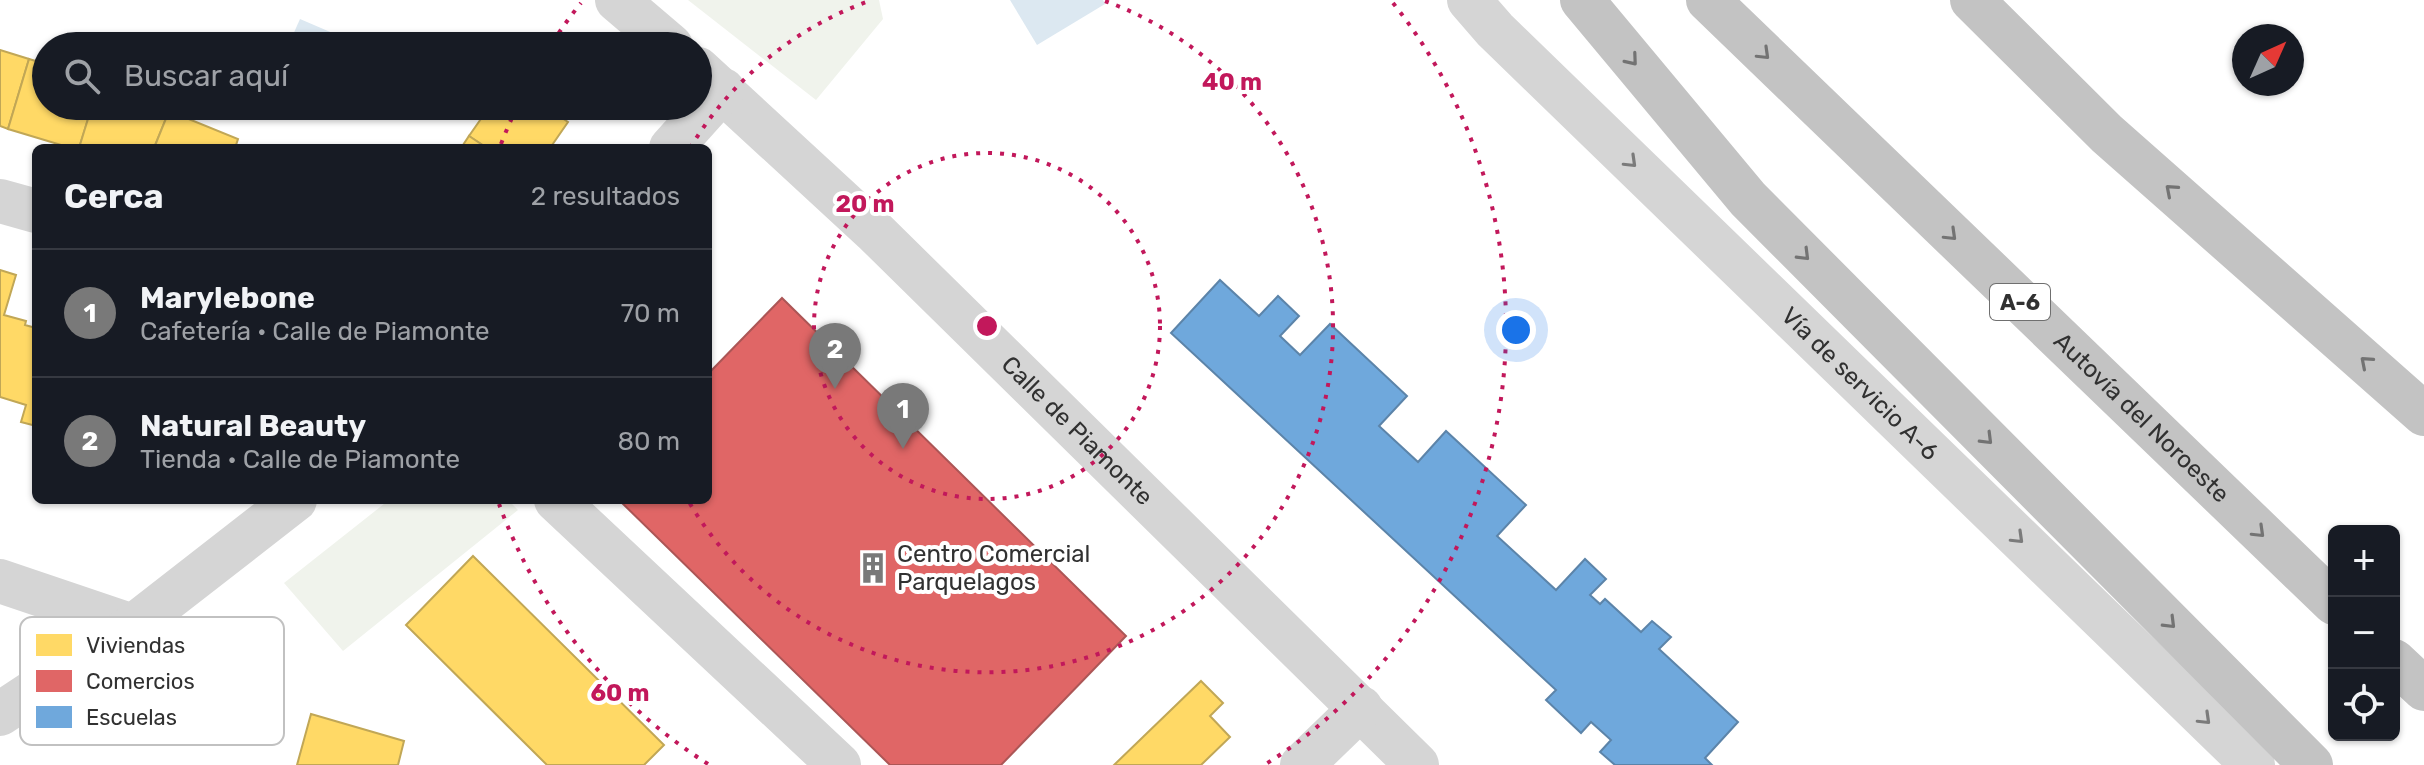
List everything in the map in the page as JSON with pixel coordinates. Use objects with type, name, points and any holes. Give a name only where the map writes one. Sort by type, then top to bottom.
[{"type":"highway","points":[[1582,0],[1748,199],[2311,765]]},
{"type":"highway","name":"Autovía del Noroeste","points":[[1708,0],[2328,597]]},
{"type":"highway","points":[[1972,0],[2107,134],[2424,414]]},
{"type":"highway","points":[[2400,667],[2424,689]]},
{"type":"street","points":[[617,0],[655,32]]},
{"type":"street","name":"Vía de servicio A-6","points":[[1469,0],[1495,30],[1812,340],[2253,765]]},
{"type":"street","name":"Calle de Piamonte","points":[[712,81],[875,232],[1417,765]]},
{"type":"street","points":[[673,144],[687,120]]},
{"type":"street","points":[[0,201],[32,210]]},
{"type":"street","points":[[145,617],[290,504]]},
{"type":"street","points":[[560,504],[839,765]]},
{"type":"street","points":[[0,581],[106,617]]},
{"type":"street","points":[[0,714],[20,701]]},
{"type":"street","points":[[1302,765],[1361,708]]},
{"type":"shaded area","points":[[688,0],[879,0],[883,19],[816,100]]},
{"type":"shaded area","points":[[1010,0],[1103,0],[1105,4],[1037,45]]},
{"type":"shaded area","points":[[300,19],[330,32],[294,32]]},
{"type":"shaded area","points":[[384,504],[512,504],[518,510],[343,651],[284,583]]},
{"type":"building: Viviendas","points":[[0,50],[29,59],[8,129],[0,126]]},
{"type":"building: Viviendas","points":[[29,59],[32,60],[32,120],[88,120],[80,144],[58,144],[8,129]]},
{"type":"building: Viviendas","points":[[88,120],[165,120],[156,144],[80,144]]},
{"type":"building: Viviendas","points":[[165,120],[191,120],[238,139],[236,144],[156,144]]},
{"type":"building: Viviendas","points":[[480,120],[568,122],[553,144],[481,144],[469,136]]},
{"type":"building: Viviendas","points":[[469,136],[481,144],[464,144]]},
{"type":"building: Viviendas","points":[[0,270],[16,275],[4,315],[26,321],[25,325],[32,327],[32,425],[21,422],[26,405],[0,397]]},
{"type":"building: Viviendas","points":[[473,556],[664,745],[644,765],[547,765],[406,625]]},
{"type":"building: Viviendas","points":[[1201,681],[1223,703],[1210,716],[1230,737],[1201,765],[1114,765]]},
{"type":"building: Viviendas","points":[[311,714],[404,741],[398,765],[297,765]]},
{"type":"building: Comercios","name":"Centro Comercial Parquelagos","points":[[782,298],[1126,636],[1001,765],[890,765],[623,504],[712,504],[712,370]]},
{"type":"building: Escuelas","points":[[1220,280],[1259,316],[1278,296],[1299,316],[1280,336],[1300,355],[1330,324],[1407,396],[1379,426],[1418,462],[1446,431],[1526,505],[1497,536],[1556,590],[1585,559],[1606,579],[1590,595],[1600,604],[1605,599],[1641,632],[1652,621],[1671,637],[1659,649],[1738,722],[1705,758],[1712,765],[1615,765],[1600,752],[1611,740],[1591,722],[1581,733],[1546,700],[1556,690],[1171,333]]},
{"type":"place","name":"Natural Beauty","points":[[835,389]]},
{"type":"place","name":"Marylebone","points":[[903,449]]},
{"type":"place","name":"Centro Comercial Parquelagos","points":[[873,568]]}]
